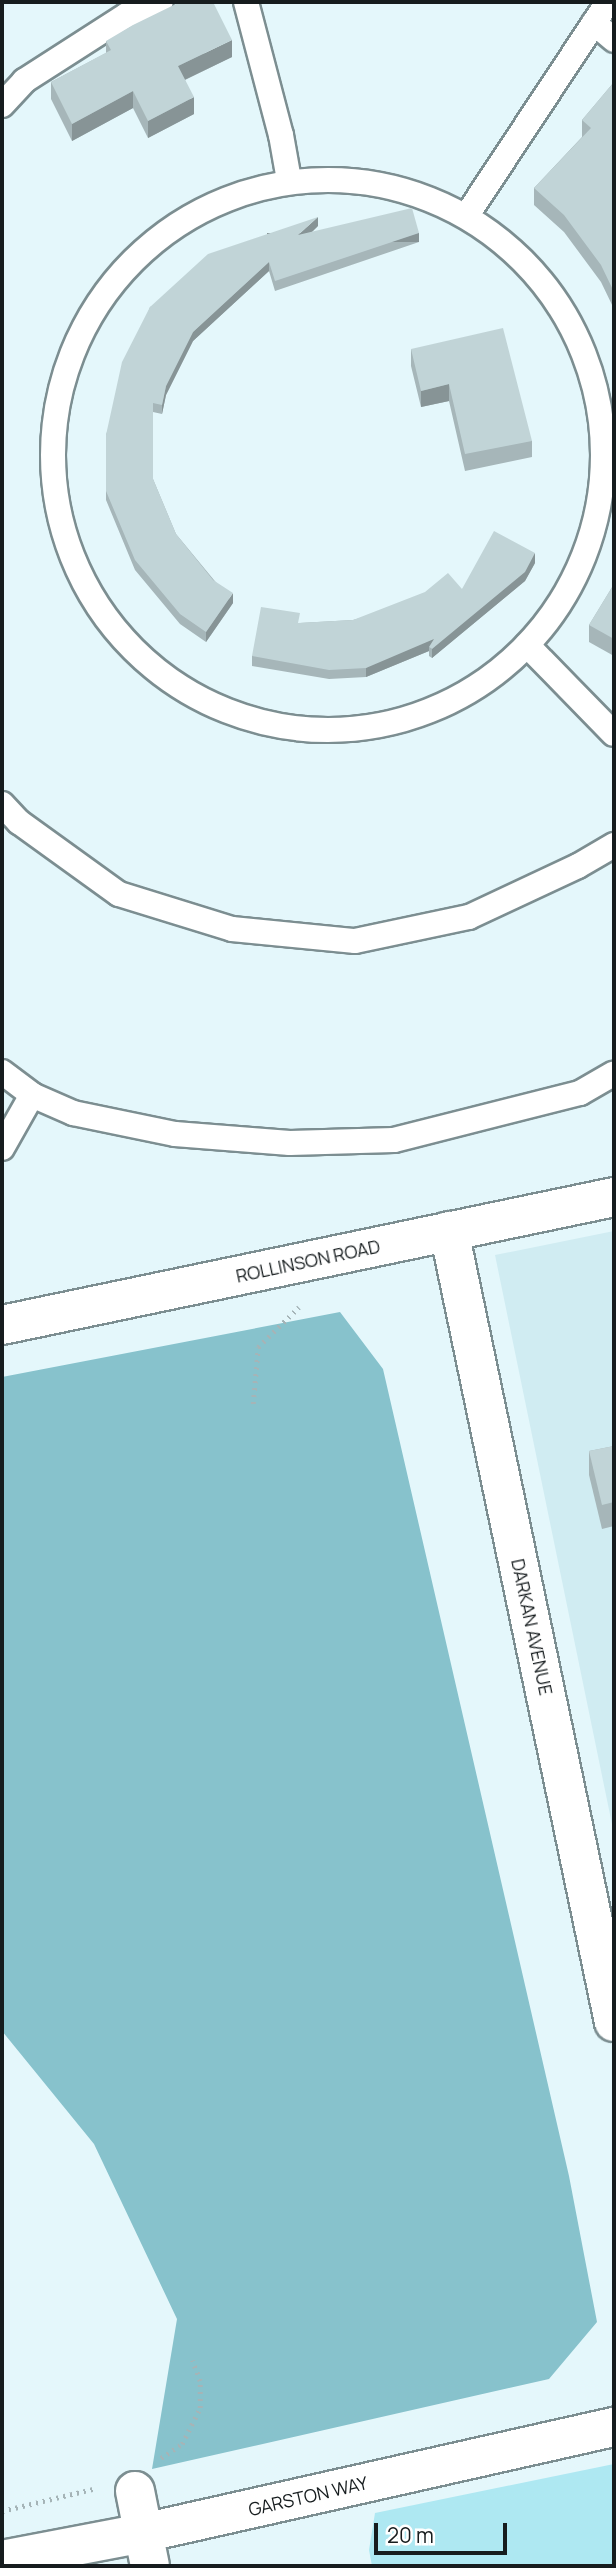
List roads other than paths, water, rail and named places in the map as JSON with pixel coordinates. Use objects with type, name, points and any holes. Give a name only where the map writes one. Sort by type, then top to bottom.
[{"type":"street","name":"ROLLINSON ROAD","points":[[2,1325],[614,1197]]},
{"type":"street","name":"DARKAN AVENUE","points":[[449,1231],[614,2022]]},
{"type":"street","name":"GARSTON WAY","points":[[2,2560],[146,2550],[614,2427]]},
{"type":"street","points":[[135,2491],[146,2550]]},
{"type":"lane","points":[[2,105],[24,81],[127,15],[160,2]]},
{"type":"lane","points":[[246,2],[281,135],[289,180]]},
{"type":"lane","points":[[471,209],[608,2]]},
{"type":"lane","points":[[594,23],[614,40]]},
{"type":"lane","points":[[319,177],[352,181],[471,209],[519,254],[560,303],[584,358],[600,417],[602,480],[590,540],[564,596],[527,645],[473,690],[409,719],[340,731],[270,726],[204,703],[146,664],[99,613],[67,551],[52,483],[55,413],[74,346],[111,287],[162,237],[222,203],[289,180],[319,177]]},
{"type":"lane","points":[[527,645],[614,734]]},
{"type":"lane","points":[[2,804],[19,822],[119,894],[232,929],[355,941],[469,918],[614,845]]},
{"type":"lane","points":[[2,1072],[32,1095],[73,1113],[174,1134],[290,1143],[394,1140],[580,1093],[614,1073]]},
{"type":"lane","points":[[2,1148],[32,1095]]}]
